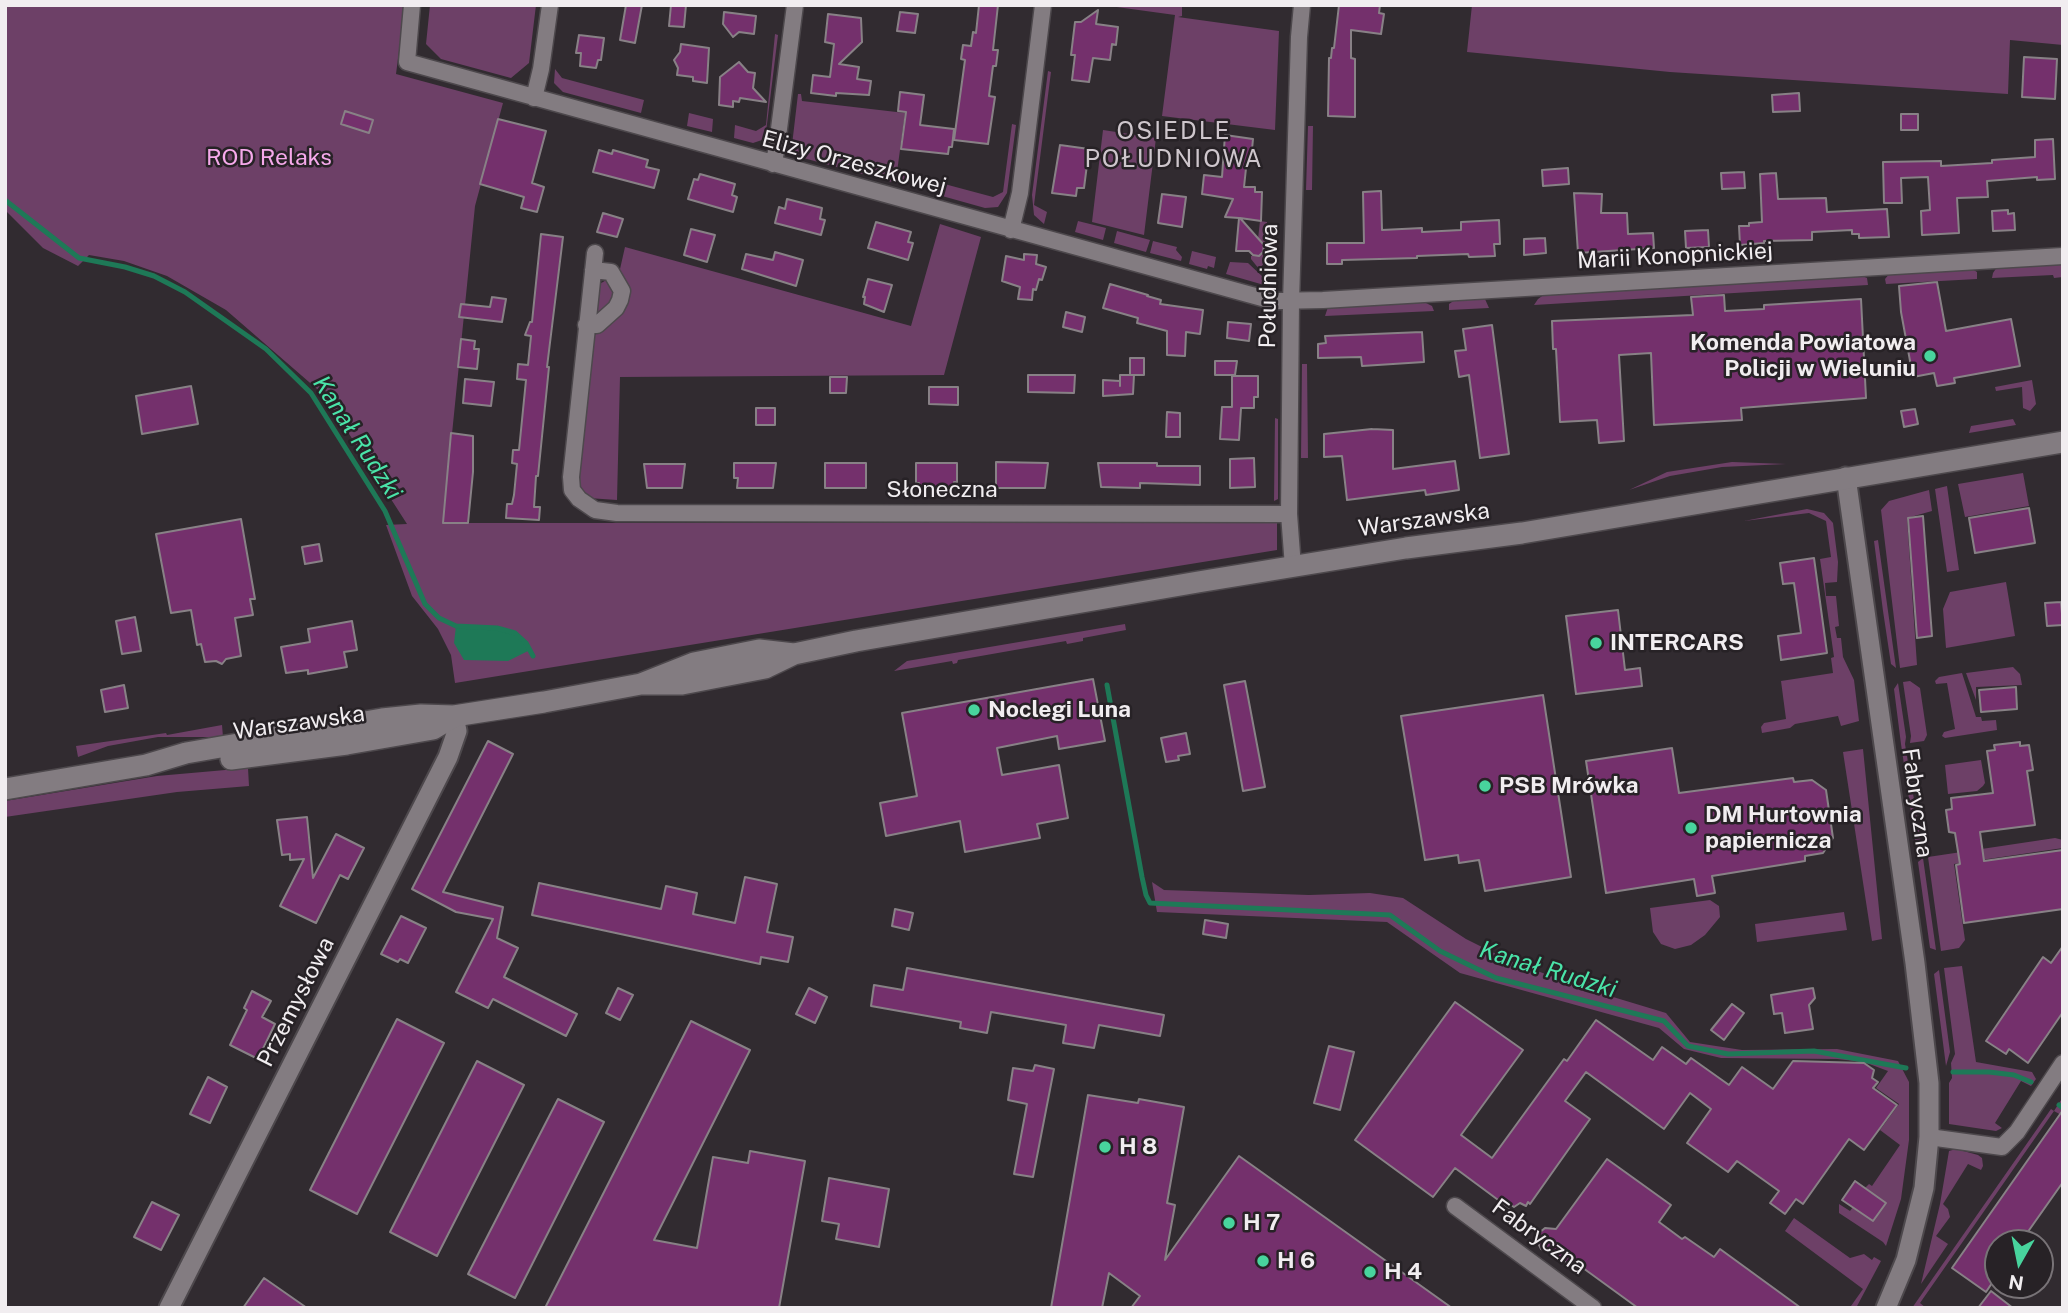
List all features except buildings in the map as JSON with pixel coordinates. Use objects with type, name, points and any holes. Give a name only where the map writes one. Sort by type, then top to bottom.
[{"type":"main road","name":"Warszawska","points":[[5,789],[146,765],[186,753],[382,719],[421,715],[454,716],[641,684],[681,684],[765,668],[794,654],[870,638],[2063,442]]},
{"type":"street","name":"Elizy Orzeszkowej","points":[[412,5],[407,62],[1257,298],[1291,302]]},
{"type":"street","points":[[534,98],[550,5]]},
{"type":"street","points":[[773,164],[795,5]]},
{"type":"street","points":[[1011,230],[1020,193],[1043,5]]},
{"type":"street","name":"Południowa","points":[[1293,567],[1289,514],[1291,302],[1302,5]]},
{"type":"street","points":[[593,270],[611,272],[622,291],[615,308],[597,325],[586,324],[594,253]]},
{"type":"street","name":"Marii Konopnickiej","points":[[1291,302],[2063,256]]},
{"type":"street","name":"Słoneczna","points":[[586,324],[571,477],[572,490],[579,499],[595,510],[617,513],[1289,514]]},
{"type":"street","name":"Fabryczna","points":[[1846,477],[1923,1020],[1929,1083],[1929,1137],[1924,1188],[1902,1271],[1886,1308]]},
{"type":"street","name":"Przemysłowa","points":[[169,1308],[447,757],[457,731],[454,716]]},
{"type":"street","points":[[1929,1137],[2002,1147],[2018,1132],[2063,1063]]},
{"type":"street","name":"Fabryczna","points":[[1455,1206],[1593,1308]]},
{"type":"green space","name":"ROD Relaks","points":[[5,5],[405,5],[396,74],[503,103],[475,206],[443,523],[1277,523],[1277,550],[455,683],[451,655],[438,629],[412,596],[386,525],[407,524],[324,395],[226,310],[167,276],[124,261],[89,255],[78,266],[43,248],[5,210]]},
{"type":"green space","points":[[430,5],[536,5],[529,63],[511,78],[441,59],[426,44]]},
{"type":"green space","points":[[1102,5],[1182,5],[1182,16],[1178,17],[1279,31],[1275,130],[1162,116],[1175,15]]},
{"type":"green space","points":[[1472,5],[2063,5],[2063,45],[2010,40],[2008,94],[1670,72],[1467,52]]},
{"type":"green space","points":[[775,34],[778,35],[766,132],[762,140],[753,143],[734,138],[735,125],[756,131],[766,125]]},
{"type":"green space","points":[[555,69],[562,78],[644,100],[641,113],[563,92],[554,83]]},
{"type":"green space","points":[[1048,71],[1051,72],[1034,205],[1047,212],[1044,224],[1034,215],[1032,195]]},
{"type":"green space","points":[[798,94],[801,94],[802,101],[905,113],[897,172],[911,175],[903,185],[796,156],[792,145]]},
{"type":"green space","points":[[689,113],[713,119],[712,132],[687,126]]},
{"type":"green space","points":[[1012,124],[1016,125],[1007,193],[998,207],[985,208],[935,194],[937,182],[993,197],[1003,192]]},
{"type":"green space","points":[[1308,126],[1313,126],[1312,190],[1306,190]]},
{"type":"green space","points":[[1103,130],[1156,138],[1144,235],[1092,222]]},
{"type":"green space","points":[[1078,221],[1106,228],[1103,240],[1075,232]]},
{"type":"green space","points":[[1260,221],[1267,222],[1266,261],[1259,269],[1251,256],[1259,256],[1264,252],[1264,244],[1258,239]]},
{"type":"green space","points":[[940,224],[981,237],[944,375],[620,377],[617,500],[588,498],[578,477],[593,337],[608,322],[625,247],[911,326]]},
{"type":"green space","points":[[1117,231],[1150,240],[1146,252],[1114,243]]},
{"type":"green space","points":[[1153,241],[1177,247],[1181,261],[1150,253]]},
{"type":"green space","points":[[1192,251],[1216,257],[1214,268],[1189,264]]},
{"type":"green space","points":[[1230,262],[1248,263],[1264,278],[1264,285],[1226,274]]},
{"type":"green space","points":[[2063,264],[2063,277],[2054,278],[2053,275],[1992,278],[1997,267]]},
{"type":"green space","points":[[1972,269],[1977,272],[1977,279],[1886,284],[1885,279],[1890,273]]},
{"type":"green space","points":[[1862,276],[1867,278],[1868,285],[1534,305],[1545,294]]},
{"type":"green space","points":[[608,279],[616,285],[613,301],[594,320],[598,285]]},
{"type":"green space","points":[[1485,299],[1489,308],[1449,310],[1449,304],[1455,300]]},
{"type":"green space","points":[[1424,302],[1432,306],[1434,311],[1325,316],[1328,307]]},
{"type":"green space","points":[[1302,364],[1307,364],[1308,458],[1301,458]]},
{"type":"green space","points":[[2032,380],[2036,404],[2030,411],[2023,408],[2022,387],[1996,391],[1995,387]]},
{"type":"green space","points":[[1275,418],[1278,419],[1278,499],[1274,501]]},
{"type":"green space","points":[[2013,419],[2016,425],[1969,433],[1971,426]]},
{"type":"green space","points":[[1732,462],[1786,464],[1722,467],[1670,476],[1629,490],[1667,472]]},
{"type":"green space","points":[[2023,473],[2029,506],[1965,517],[1958,484]]},
{"type":"green space","points":[[1947,486],[1959,570],[1947,572],[1935,489]]},
{"type":"green space","points":[[1929,490],[1932,511],[1907,518],[1917,665],[1900,668],[1881,510],[1889,501]]},
{"type":"green space","points":[[1807,509],[1824,513],[1833,523],[1838,562],[1837,582],[1825,583],[1826,596],[1836,596],[1839,626],[1835,627],[1837,638],[1841,638],[1843,657],[1854,680],[1859,721],[1841,726],[1838,716],[1762,733],[1761,727],[1764,723],[1786,719],[1781,681],[1833,673],[1831,658],[1834,657],[1820,559],[1831,557],[1826,521],[1809,513],[1744,521]]},
{"type":"green space","points":[[1878,540],[1896,668],[1891,664],[1883,611],[1874,541]]},
{"type":"green space","points":[[2006,582],[2015,636],[1946,648],[1943,609],[1950,592]]},
{"type":"green space","points":[[1125,624],[1126,630],[1083,638],[1083,641],[1067,644],[1066,641],[958,660],[953,664],[952,661],[894,671],[907,661]]},
{"type":"green space","points":[[2013,667],[2020,674],[2022,685],[1976,687],[1976,700],[1966,673]]},
{"type":"green space","points":[[1962,673],[1976,717],[1981,717],[1982,721],[1996,720],[1997,730],[1945,738],[1942,736],[1944,732],[1955,729],[1947,683],[1936,684],[1935,681],[1939,677]]},
{"type":"green space","points":[[1910,681],[1920,688],[1927,735],[1924,741],[1910,743],[1903,682]]},
{"type":"green space","points":[[1898,683],[1921,843],[1915,840],[1901,744],[1894,689]]},
{"type":"green space","points":[[222,725],[223,737],[158,737],[108,746],[78,757],[76,746]]},
{"type":"green space","points":[[1863,749],[1882,939],[1872,941],[1843,752]]},
{"type":"green space","points":[[1981,760],[1985,783],[1983,786],[1977,791],[1948,794],[1945,765]]},
{"type":"green space","points":[[248,768],[249,786],[177,792],[5,817],[5,801],[157,776]]},
{"type":"green space","points":[[2055,838],[2063,840],[2063,848],[1954,864],[1965,940],[1959,948],[1941,951],[1928,857]]},
{"type":"green space","points":[[1923,858],[1936,950],[1930,948],[1918,862]]},
{"type":"green space","points":[[1152,882],[1164,890],[1309,895],[1370,893],[1403,898],[1466,939],[1508,960],[1580,987],[1666,1013],[1690,1042],[1742,1050],[1837,1049],[1898,1061],[1909,1082],[1909,1140],[1901,1199],[1886,1246],[1839,1213],[1839,1204],[1850,1211],[1853,1207],[1873,1221],[1886,1203],[1865,1188],[1869,1184],[1872,1186],[1900,1145],[1880,1130],[1899,1104],[1876,1088],[1888,1071],[1864,1062],[1837,1059],[1721,1058],[1684,1049],[1659,1028],[1460,973],[1387,922],[1157,912]]},
{"type":"green space","points":[[1710,900],[1719,906],[1720,917],[1705,935],[1691,945],[1675,949],[1661,944],[1653,932],[1650,908]]},
{"type":"green space","points":[[1844,912],[1847,930],[1757,942],[1755,924]]},
{"type":"green space","points":[[1962,966],[1976,1062],[2032,1072],[2036,1079],[2031,1086],[2021,1081],[1995,1123],[2002,1128],[1996,1131],[1949,1124],[1949,1083],[1955,1054],[1944,968]]},
{"type":"green space","points":[[1939,970],[1950,1052],[1946,1066],[1934,974]]},
{"type":"green space","points":[[2061,1100],[2063,1116],[2054,1111]]},
{"type":"green space","points":[[2051,1109],[2054,1111],[1920,1303],[1926,1308],[1912,1308]]},
{"type":"green space","points":[[1956,1149],[1978,1155],[1982,1158],[1983,1166],[1981,1170],[1968,1164],[1943,1204],[1950,1217],[1936,1236],[1948,1244],[1921,1284],[1940,1204],[1949,1151]]},
{"type":"green space","points":[[1794,1218],[1850,1258],[1864,1254],[1872,1260],[1874,1257],[1881,1261],[1856,1308],[1851,1306],[1863,1289],[1785,1231]]},
{"type":"shaded area","points":[[456,626],[497,628],[515,633],[530,650],[508,661],[464,660],[454,643]]},
{"type":"waterway","name":"Kanał Rudzki","points":[[5,200],[79,258],[154,276],[185,292],[266,349],[311,393],[385,511],[425,604],[439,618],[456,626],[497,628],[515,633],[526,643],[533,656]]},
{"type":"waterway","name":"Kanał Rudzki","points":[[1107,685],[1142,877],[1150,903],[1390,915],[1440,951],[1496,978],[1664,1021],[1688,1046],[1728,1054],[1814,1051],[1906,1068]]},
{"type":"waterway","name":"Kanał Rudzki","points":[[1953,1072],[2014,1075],[2031,1082]]},
{"type":"waterway","name":"Kanał Rudzki","points":[[2059,1105],[2063,1108]]},
{"type":"place","name":"Komenda Powiatowa Policji w Wieluniu","points":[[1930,356]]},
{"type":"place","name":"INTERCARS","points":[[1596,643]]},
{"type":"place","name":"Noclegi Luna","points":[[974,710]]},
{"type":"place","name":"PSB Mrówka","points":[[1485,786]]},
{"type":"place","name":"DM Hurtownia papiernicza","points":[[1691,828]]},
{"type":"place","name":"H 8","points":[[1105,1147]]},
{"type":"place","name":"H 7","points":[[1229,1223]]},
{"type":"place","name":"H 6","points":[[1263,1261]]},
{"type":"place","name":"H 4","points":[[1370,1272]]},
{"type":"district","name":"OSIEDLE POŁUDNIOWA","points":[[1174,146]]}]
